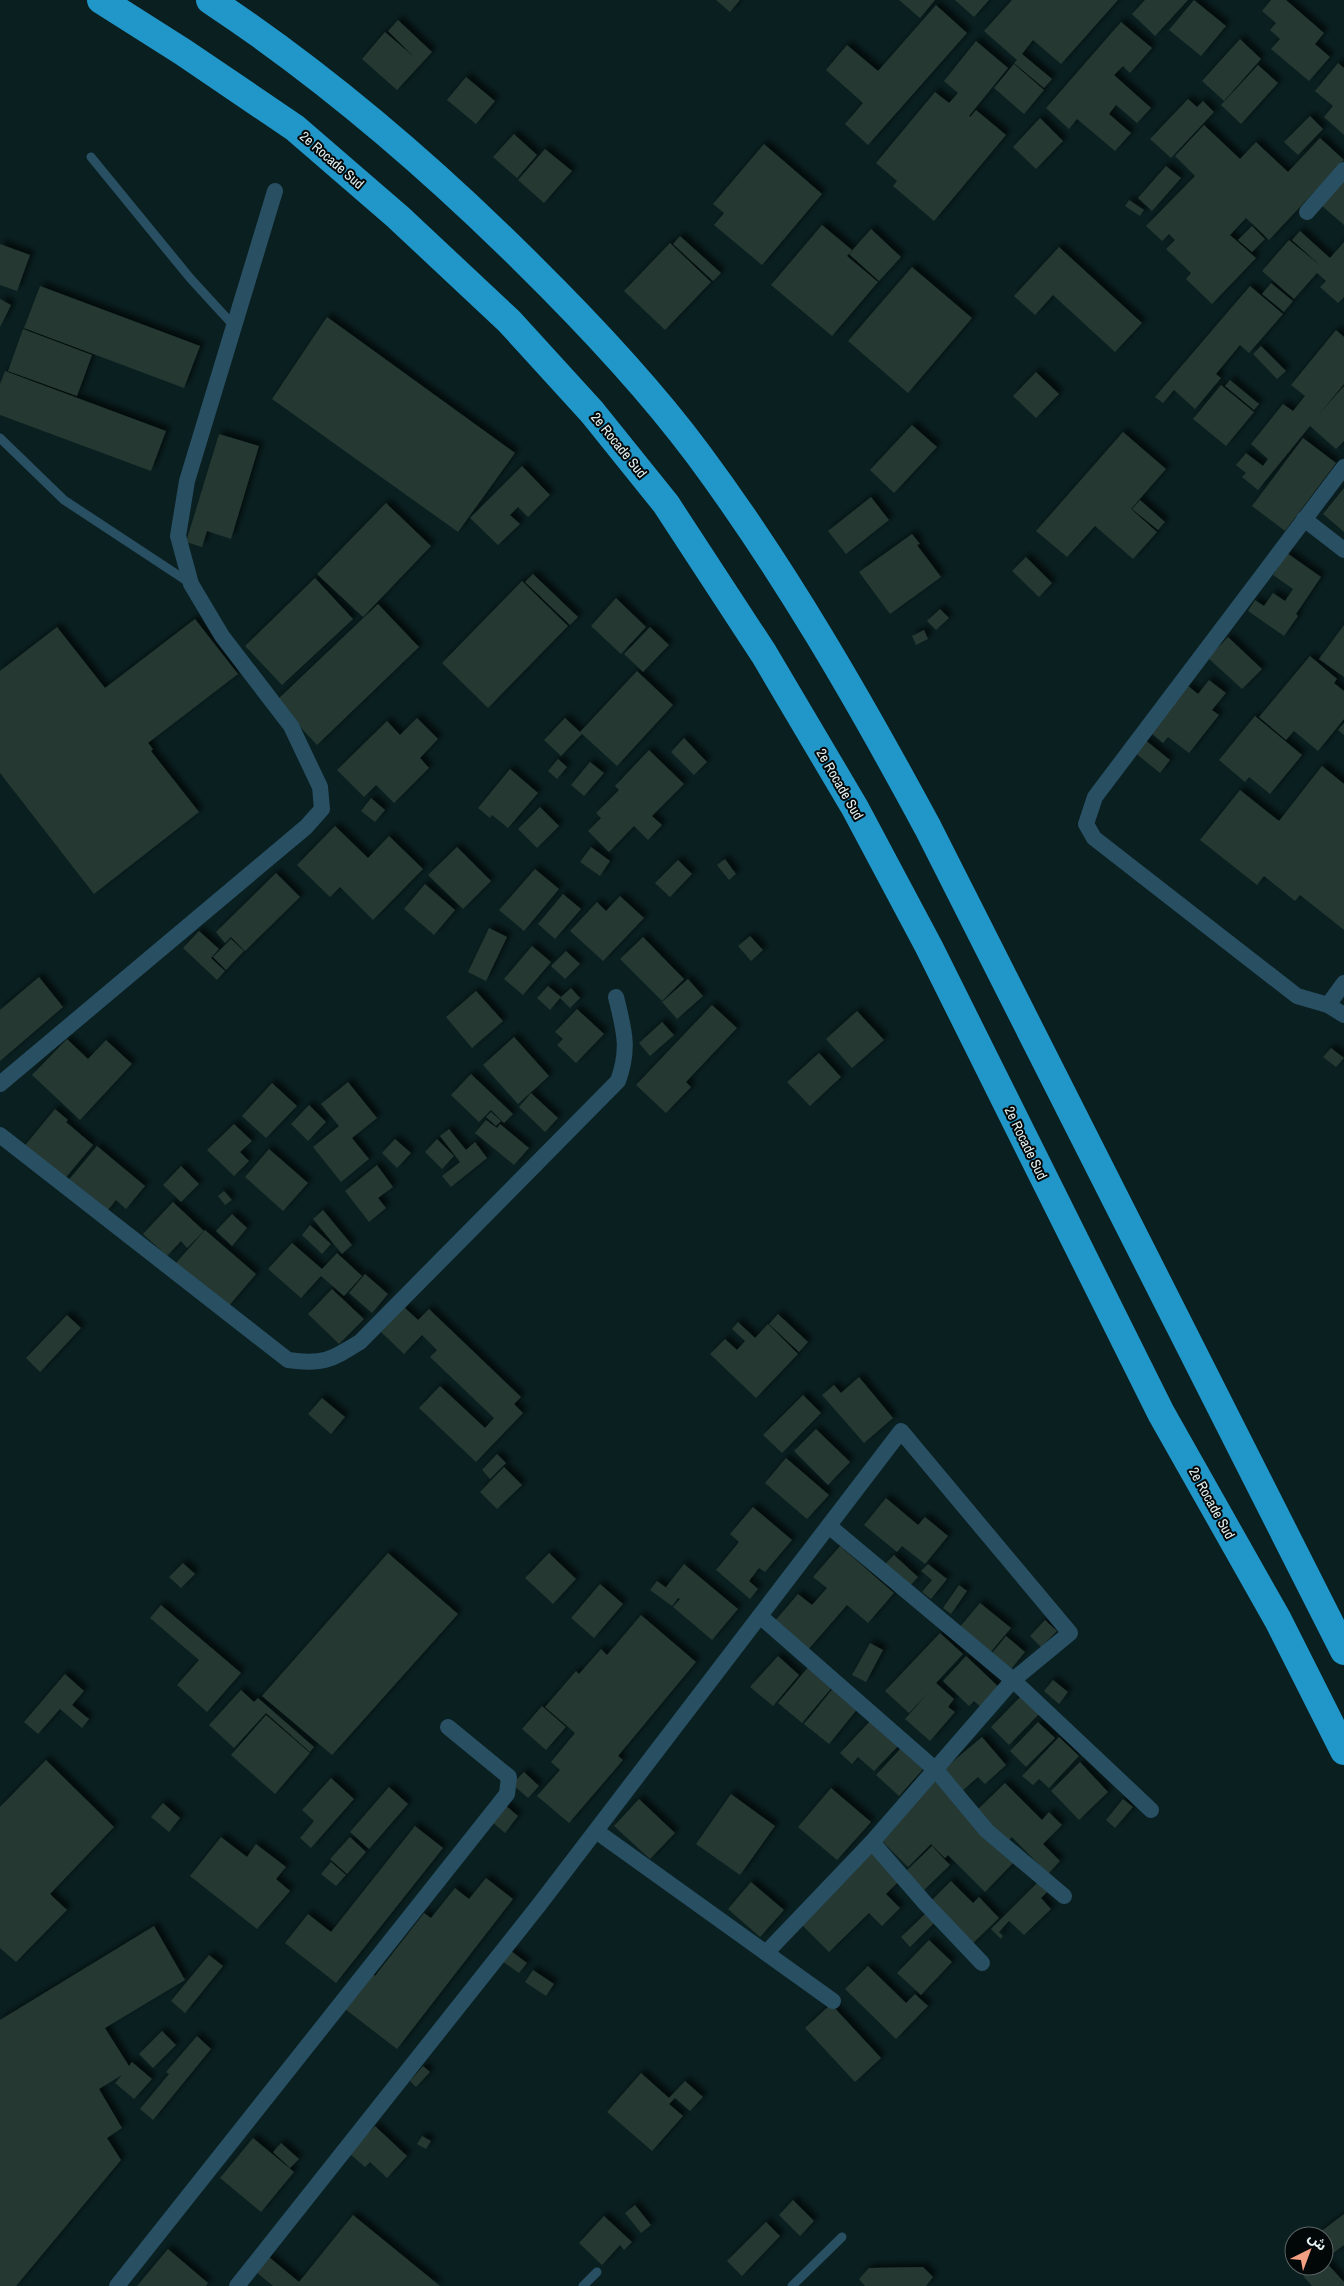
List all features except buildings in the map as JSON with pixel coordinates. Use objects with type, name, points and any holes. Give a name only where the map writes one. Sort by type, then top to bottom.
[{"type":"highway","name":"2e Rocade Sud","points":[[101,0],[184,52],[295,128],[398,217],[509,321],[592,412],[666,504],[764,654],[855,808],[929,947],[1161,1412],[1278,1620],[1344,1751]]},
{"type":"highway","points":[[210,0],[288,55],[349,102],[501,237],[627,368],[696,452],[759,541],[862,710],[928,828],[1344,1651]]},
{"type":"highway","points":[[1320,1603],[1344,1643]]},
{"type":"street","points":[[1307,212],[1344,170]]},
{"type":"street","points":[[0,1084],[306,827],[322,809],[320,787],[290,726],[222,636],[191,584],[178,536],[187,481],[275,191]]},
{"type":"street","points":[[1344,467],[1095,797],[1086,824],[1094,838],[1298,996],[1328,1005],[1344,1015]]},
{"type":"street","points":[[1304,519],[1344,550]]},
{"type":"street","points":[[1328,1005],[1344,983]]},
{"type":"street","points":[[0,1136],[288,1360],[315,1364],[338,1356],[360,1342],[618,1081],[625,1061],[625,1035],[616,997]]},
{"type":"street","points":[[238,2286],[596,1831],[901,1431],[1070,1632],[1013,1680],[872,1842],[766,1953]]},
{"type":"street","points":[[829,1526],[1013,1680],[1150,1810]]},
{"type":"street","points":[[760,1616],[936,1770],[987,1830],[1064,1896]]},
{"type":"street","points":[[117,2286],[506,1794],[509,1777],[448,1727]]},
{"type":"street","points":[[596,1831],[833,2001]]},
{"type":"street","points":[[872,1842],[924,1903],[982,1963]]},
{"type":"lane","points":[[91,157],[190,278],[234,326]]},
{"type":"lane","points":[[0,438],[64,500],[191,584]]},
{"type":"lane","points":[[792,2286],[842,2237]]},
{"type":"lane","points":[[583,2286],[597,2272]]}]
